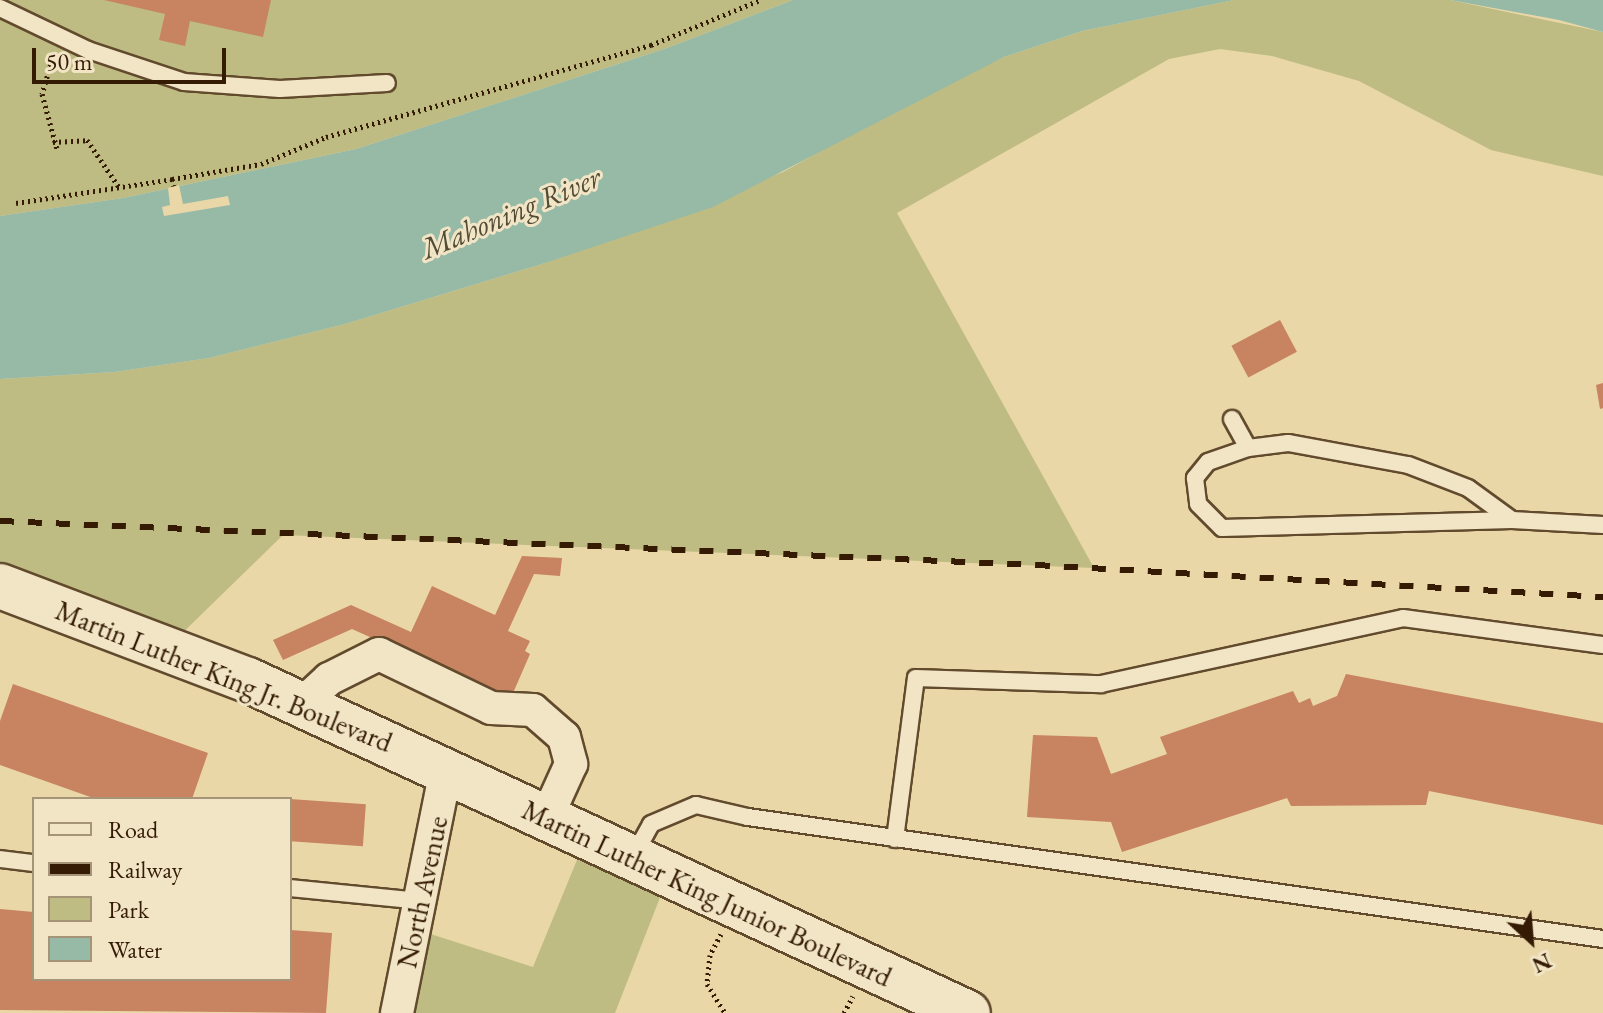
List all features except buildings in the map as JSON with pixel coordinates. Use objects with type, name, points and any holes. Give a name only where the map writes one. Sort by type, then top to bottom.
[{"type":"main road","name":"Martin Luther King Jr. Boulevard","points":[[0,586],[301,705],[446,771]]},
{"type":"main road","name":"Martin Luther King Junior Boulevard","points":[[446,771],[734,908],[968,1013]]},
{"type":"street","points":[[301,705],[329,679],[379,654],[491,708],[533,710],[564,737],[571,764],[546,819]]},
{"type":"street","name":"North Avenue","points":[[397,1013],[446,771]]},
{"type":"lane","points":[[0,8],[61,37],[184,82],[280,89],[387,83]]},
{"type":"lane","points":[[1232,419],[1248,448]]},
{"type":"lane","points":[[1512,520],[1468,488],[1408,465],[1288,443],[1248,448],[1208,462],[1195,478],[1198,504],[1222,528],[1512,520],[1603,525]]},
{"type":"lane","points":[[895,839],[916,678],[1101,684],[1403,618],[1521,638],[1603,645]]},
{"type":"lane","points":[[631,860],[651,824],[696,805],[895,839],[1603,939]]},
{"type":"lane","points":[[0,859],[32,863]]},
{"type":"lane","points":[[292,888],[421,901]]},
{"type":"path","points":[[16,203],[269,162],[326,137],[651,45],[760,0]]},
{"type":"path","points":[[57,149],[44,109],[43,76],[61,37]]},
{"type":"path","points":[[53,142],[66,137],[87,140],[119,187]]},
{"type":"path","points":[[172,179],[174,186]]},
{"type":"path","points":[[725,1013],[707,984],[710,955],[734,908]]},
{"type":"green space","points":[[0,0],[793,0],[667,48],[356,149],[123,198],[0,216]]},
{"type":"green space","points":[[1234,0],[1450,0],[1603,32],[1603,176],[1491,150],[1359,81],[1272,56],[1220,49],[1169,59],[897,213],[1094,568],[283,535],[167,648],[0,586],[0,379],[115,372],[209,358],[345,324],[542,264],[783,172],[922,95],[1004,57],[1082,31]]},
{"type":"green space","points":[[586,838],[668,877],[615,1013],[397,1013],[415,929],[533,967]]},
{"type":"water","name":"Mahoning River","points":[[793,0],[1234,0],[1082,31],[1004,57],[713,207],[542,264],[345,324],[209,358],[115,372],[0,379],[0,216],[123,198],[356,149],[667,48]]},
{"type":"water","points":[[1450,0],[1603,0],[1603,32],[1559,20]]},
{"type":"pier","points":[[179,185],[183,204],[228,196],[230,205],[164,216],[162,207],[170,205],[168,188]]},
{"type":"railway","points":[[0,521],[1036,565],[1603,597]]}]
